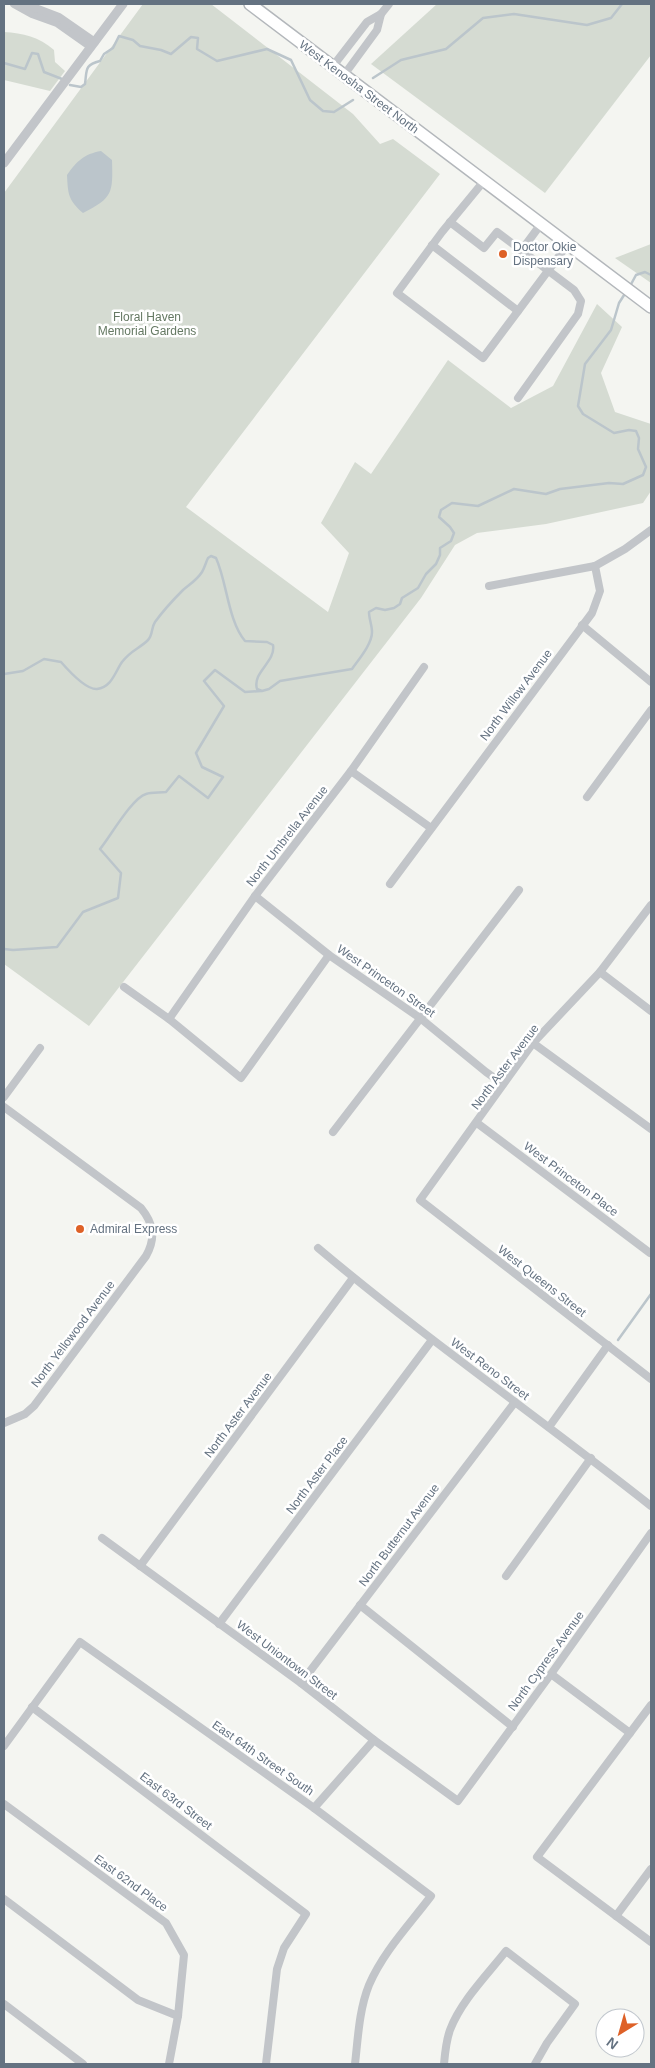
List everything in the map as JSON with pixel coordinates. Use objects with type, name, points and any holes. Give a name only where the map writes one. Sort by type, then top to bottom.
[{"type":"main road","name":"West Kenosha Street North","points":[[250,4],[649,305]]},
{"type":"street","points":[[14,4],[32,14],[57,23],[93,44]]},
{"type":"street","points":[[25,4],[59,17],[93,44]]},
{"type":"street","points":[[4,164],[123,4]]},
{"type":"street","points":[[333,66],[367,22],[381,14],[389,4]]},
{"type":"street","points":[[344,75],[377,30],[381,14]]},
{"type":"street","points":[[484,181],[432,245],[397,293],[484,358],[568,244]]},
{"type":"street","points":[[450,222],[484,248],[497,232],[574,290],[580,301],[578,314],[518,398]]},
{"type":"street","points":[[521,251],[541,224]]},
{"type":"street","points":[[432,245],[518,311]]},
{"type":"street","points":[[489,586],[595,566],[625,549],[651,530]]},
{"type":"street","name":"North Willow Avenue","points":[[390,884],[592,613],[598,601],[600,591],[595,566]]},
{"type":"street","points":[[582,625],[651,682]]},
{"type":"street","name":"North Umbrella Avenue","points":[[169,1018],[255,896],[351,771],[424,668]]},
{"type":"street","points":[[587,797],[651,710]]},
{"type":"street","points":[[351,771],[431,828]]},
{"type":"street","points":[[332,1132],[519,890]]},
{"type":"street","name":"West Princeton Street","points":[[255,896],[329,955],[420,1018],[503,1084]]},
{"type":"street","name":"North Aster Avenue","points":[[420,1200],[533,1043],[600,972],[651,905]]},
{"type":"street","points":[[124,987],[169,1018],[241,1078],[329,955]]},
{"type":"street","points":[[600,972],[651,1011]]},
{"type":"street","points":[[533,1043],[651,1129]]},
{"type":"street","points":[[4,1097],[40,1048]]},
{"type":"street","name":"North Yellowood Avenue","points":[[4,1107],[141,1208],[153,1231],[151,1247],[34,1406],[25,1414],[4,1423]]},
{"type":"street","name":"West Princeton Place","points":[[477,1123],[650,1253]]},
{"type":"street","name":"West Queens Street","points":[[420,1200],[651,1379]]},
{"type":"street","name":"West Reno Street","points":[[318,1248],[432,1340],[591,1458],[651,1506]]},
{"type":"street","name":"North Aster Avenue","points":[[140,1566],[353,1278]]},
{"type":"street","name":"North Aster Place","points":[[219,1624],[432,1340]]},
{"type":"street","points":[[549,1427],[608,1345]]},
{"type":"street","name":"North Butternut Avenue","points":[[301,1683],[515,1402]]},
{"type":"street","points":[[506,1576],[591,1458]]},
{"type":"street","name":"North Cypress Avenue","points":[[458,1801],[651,1533]]},
{"type":"street","name":"West Uniontown Street","points":[[102,1538],[301,1683],[374,1740],[458,1801]]},
{"type":"street","points":[[360,1605],[513,1727]]},
{"type":"street","name":"East 64th Street South","points":[[32,1707],[80,1642],[314,1808],[430,1896],[386,1956],[369,1985],[362,2007],[357,2064]]},
{"type":"street","points":[[551,1674],[630,1733]]},
{"type":"street","points":[[651,1704],[537,1857],[651,1942]]},
{"type":"street","points":[[4,1746],[32,1707]]},
{"type":"street","name":"East 63rd Street","points":[[32,1707],[306,1914],[284,1948],[277,1970],[266,2064]]},
{"type":"street","points":[[314,1808],[374,1740]]},
{"type":"street","name":"East 62nd Place","points":[[4,1804],[166,1923],[184,1955],[178,2016],[168,2064]]},
{"type":"street","points":[[616,1916],[651,1868]]},
{"type":"street","points":[[4,1898],[138,2000],[178,2016]]},
{"type":"street","points":[[444,2064],[446,2044],[454,2022],[506,1951],[575,2004],[547,2042],[535,2064]]},
{"type":"street","points":[[4,2004],[83,2064]]},
{"type":"green space","name":"Floral Haven Memorial Gardens","points":[[143,4],[211,4],[353,114],[380,144],[393,139],[440,174],[186,507],[328,612],[349,553],[321,523],[355,462],[371,474],[448,360],[511,408],[553,386],[597,304],[622,327],[601,373],[615,412],[651,424],[651,491],[643,503],[546,524],[477,533],[455,545],[421,598],[89,1026],[4,964],[4,193]]},
{"type":"green space","points":[[437,4],[651,4],[651,55],[545,193],[371,64]]},
{"type":"green space","points":[[4,32],[30,36],[54,50],[55,62],[65,71],[50,91],[4,80]]},
{"type":"green space","points":[[651,244],[651,283],[615,258]]},
{"type":"shaded area","points":[[101,151],[112,160],[111,187],[106,198],[83,213],[74,204],[70,196],[67,175],[81,159]]},
{"type":"waterway","points":[[373,78],[401,60],[446,49],[483,18],[514,14],[587,25],[611,18],[622,4]]},
{"type":"waterway","points":[[70,85],[81,87],[85,84],[86,72],[89,66],[100,61],[104,54],[113,48],[119,36],[133,40],[140,46],[171,54],[191,37],[198,38],[197,49],[217,61],[267,49],[291,60],[310,100],[323,111],[334,112],[353,100]]},
{"type":"waterway","points":[[4,63],[25,69],[32,53],[38,54],[44,72],[62,79]]},
{"type":"waterway","points":[[629,288],[636,275],[645,272],[651,275]]},
{"type":"waterway","points":[[4,674],[23,671],[44,659],[61,662],[88,686],[97,689],[102,688],[110,682],[125,658],[148,640],[158,618],[179,594],[198,577],[211,556],[216,558],[220,568],[231,612],[239,633],[245,641],[267,642],[273,645],[271,657],[258,677],[257,689],[262,691],[269,689],[280,681],[352,669],[370,641],[372,629],[369,612],[376,608],[385,610],[394,608],[400,604],[402,598],[418,588],[426,574],[436,564],[440,555],[440,548],[451,541],[454,533],[439,517],[441,510],[452,503],[478,506],[514,489],[546,494],[560,489],[609,483],[623,484],[643,475],[646,467],[638,449],[639,438],[636,431],[629,430],[614,433],[583,414],[578,406],[585,364],[611,330],[619,303],[626,292]]},
{"type":"waterway","points":[[4,949],[57,947],[83,912],[118,898],[121,873],[100,849],[128,810],[140,797],[148,793],[166,792],[179,776],[208,798],[223,777],[202,767],[196,753],[224,706],[204,681],[215,670],[245,692],[261,691]]},
{"type":"waterway","points":[[618,1340],[651,1294]]},
{"type":"place","name":"Doctor Okie Dispensary","points":[[503,254]]},
{"type":"place","name":"Admiral Express","points":[[80,1229]]}]
